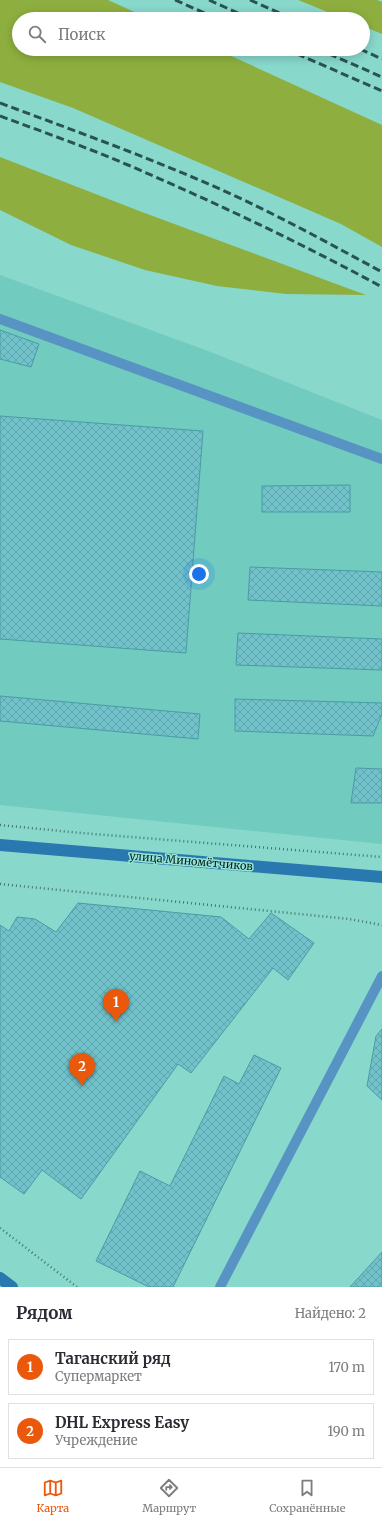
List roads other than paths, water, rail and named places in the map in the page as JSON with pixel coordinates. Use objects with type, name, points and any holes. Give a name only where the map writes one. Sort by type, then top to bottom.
[{"type":"street","name":"улица Миномётчиков","points":[[0,845],[382,877]]},
{"type":"street","points":[[0,1278],[12,1287]]},
{"type":"lane","points":[[0,319],[382,459]]},
{"type":"lane","points":[[220,1287],[382,976]]},
{"type":"railway","points":[[175,0],[202,12]]},
{"type":"railway","points":[[209,0],[236,12]]},
{"type":"railway","points":[[250,0],[277,12]]},
{"type":"railway","points":[[370,54],[382,59]]},
{"type":"railway","points":[[302,56],[382,91]]},
{"type":"railway","points":[[334,56],[382,77]]},
{"type":"railway","points":[[0,103],[146,158],[231,194],[288,222],[382,272]]},
{"type":"railway","points":[[0,116],[112,158],[192,193],[288,238],[382,287]]},
{"type":"place","name":"Таганский ряд","points":[[116,1022]]},
{"type":"place","name":"DHL Express Easy","points":[[82,1086]]}]
